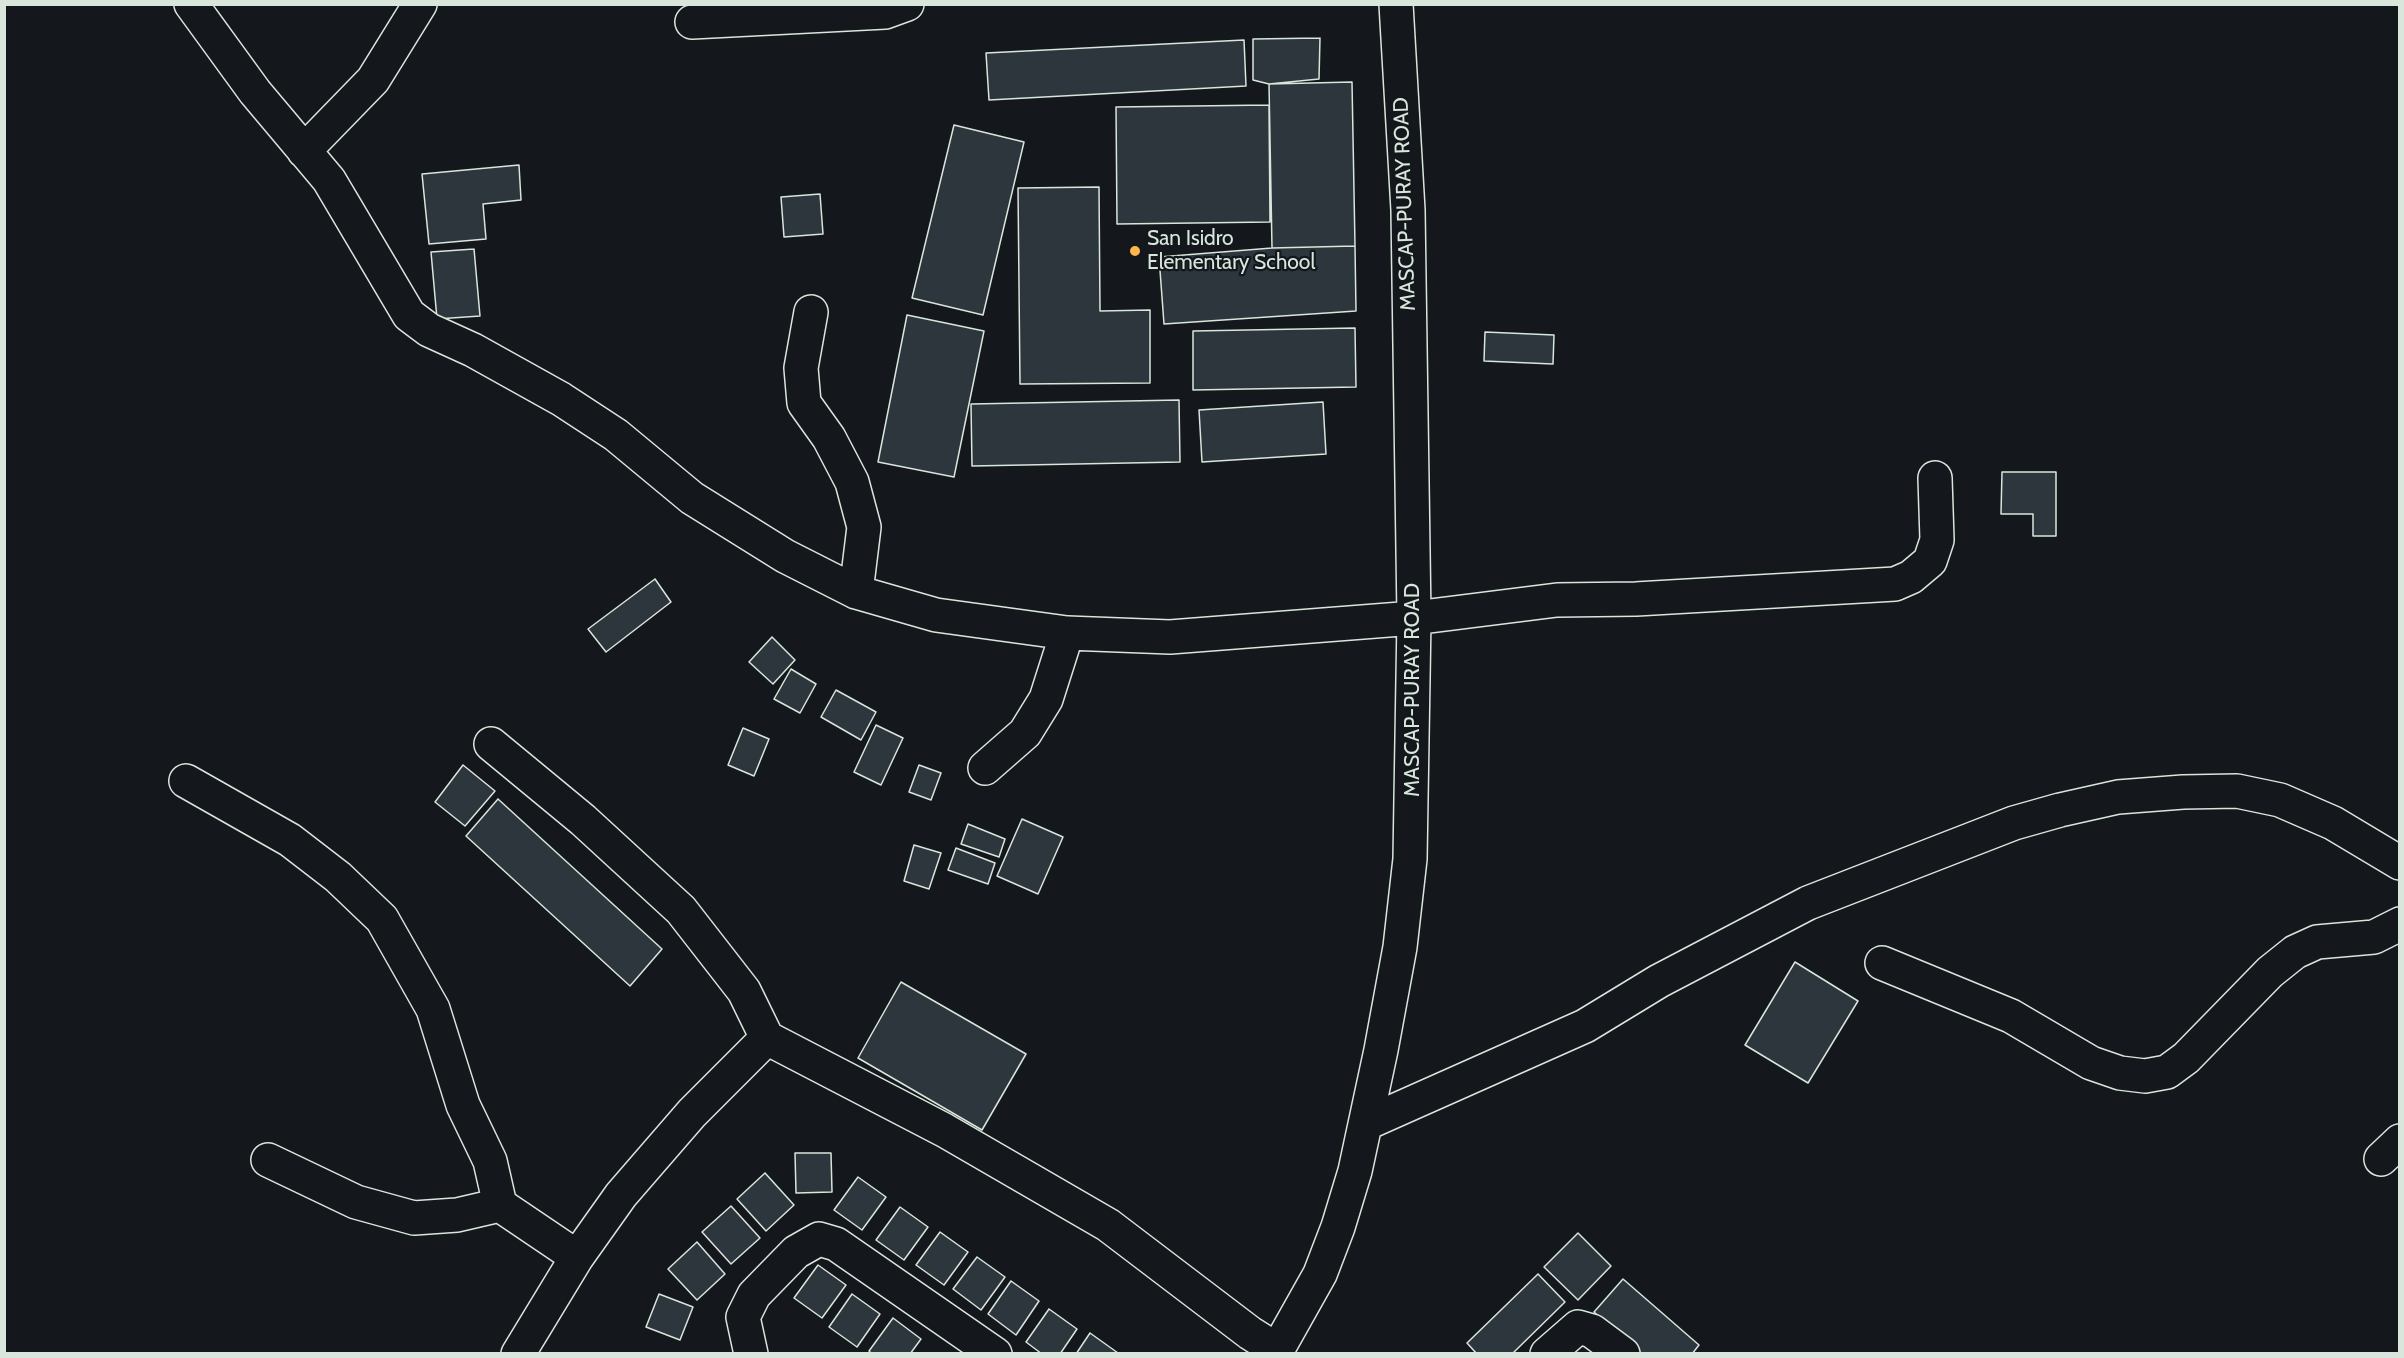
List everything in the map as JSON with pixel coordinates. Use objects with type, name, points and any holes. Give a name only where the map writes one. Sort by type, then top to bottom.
[{"type":"street","points":[[191,4],[255,92],[329,180],[409,315],[429,330],[473,350],[561,399],[616,435],[692,498],[785,556],[856,592],[936,615],[1067,633],[1170,637],[1414,618],[1557,600],[1636,599],[1894,584],[1911,577],[1930,561],[1937,540],[1935,478]]},
{"type":"street","points":[[304,151],[373,80],[420,4]]},
{"type":"street","points":[[692,22],[885,12],[907,4]]},
{"type":"street","name":"MASCAP-PURAY ROAD","points":[[1276,1352],[1320,1274],[1338,1227],[1367,1123],[1400,947],[1410,859],[1414,618],[1408,210],[1396,4]]},
{"type":"street","points":[[811,312],[801,368],[804,403],[829,438],[852,482],[864,527],[856,592]]},
{"type":"street","points":[[985,768],[1025,733],[1046,699],[1067,633]]},
{"type":"street","points":[[491,744],[583,820],[681,910],[744,991],[767,1038],[944,1131],[1108,1225],[1276,1352]]},
{"type":"street","points":[[186,781],[290,840],[339,877],[382,919],[433,1009],[463,1105],[490,1161],[500,1205],[577,1257]]},
{"type":"street","points":[[1367,1123],[1585,1026],[1659,981],[1808,903],[2014,823],[2060,810],[2118,797],[2237,791],[2280,800],[2333,823],[2400,863]]},
{"type":"street","points":[[1882,963],[2011,1016],[2091,1063],[2120,1073],[2145,1076],[2167,1072],[2186,1058],[2270,972],[2295,952],[2317,942],[2374,937],[2400,924]]},
{"type":"street","points":[[518,1353],[577,1257],[621,1195],[692,1113],[767,1038]]},
{"type":"street","points":[[268,1160],[356,1202],[414,1218],[457,1215],[500,1205]]},
{"type":"street","points":[[751,1353],[743,1317],[754,1295],[796,1252],[819,1239],[836,1244],[995,1353]]},
{"type":"street","points":[[1547,1353],[1578,1326],[1592,1331],[1623,1353]]},
{"type":"building","points":[[1320,38],[1319,79],[1269,84],[1253,80],[1253,39]]},
{"type":"building","points":[[1244,40],[1246,86],[989,100],[986,53]]},
{"type":"building","points":[[1352,82],[1355,246],[1272,248],[1269,84]]},
{"type":"building","points":[[1269,105],[1270,222],[1117,224],[1116,107]]},
{"type":"building","points":[[954,125],[1024,142],[983,315],[912,298]]},
{"type":"building","points":[[519,165],[521,200],[483,204],[486,239],[429,244],[422,174]]},
{"type":"building","points":[[1099,187],[1100,311],[1150,310],[1150,383],[1020,384],[1018,188]]},
{"type":"building","points":[[820,194],[823,234],[784,237],[781,197]]},
{"type":"building","points":[[1355,246],[1356,311],[1164,324],[1159,257],[1272,248]]},
{"type":"building","points":[[474,249],[480,316],[437,319],[431,252]]},
{"type":"building","points":[[907,315],[984,331],[954,477],[878,462]]},
{"type":"building","points":[[1355,328],[1356,387],[1193,390],[1193,331]]},
{"type":"building","points":[[1485,332],[1554,335],[1553,364],[1484,361]]},
{"type":"building","points":[[1179,400],[1180,462],[972,466],[971,404]]},
{"type":"building","points":[[1323,402],[1326,454],[1202,462],[1199,410]]},
{"type":"building","points":[[2002,472],[2056,472],[2056,536],[2033,536],[2033,514],[2001,514]]},
{"type":"building","points":[[655,579],[671,602],[606,652],[588,629]]},
{"type":"building","points":[[772,637],[795,660],[773,684],[749,662]]},
{"type":"building","points":[[791,669],[816,684],[800,713],[774,699]]},
{"type":"building","points":[[836,690],[876,712],[861,740],[821,717]]},
{"type":"building","points":[[876,725],[903,738],[881,785],[854,772]]},
{"type":"building","points":[[743,728],[769,739],[754,776],[728,765]]},
{"type":"building","points":[[463,765],[495,791],[465,826],[435,802]]},
{"type":"building","points":[[919,765],[941,773],[931,800],[909,792]]},
{"type":"building","points":[[498,799],[662,949],[630,986],[466,836]]},
{"type":"building","points":[[1022,819],[1063,837],[1038,894],[997,876]]},
{"type":"building","points":[[968,824],[1005,839],[999,857],[961,844]]},
{"type":"building","points":[[914,845],[941,853],[929,889],[904,881]]},
{"type":"building","points":[[956,848],[995,863],[988,884],[948,870]]},
{"type":"building","points":[[1795,962],[1858,1001],[1808,1083],[1745,1045]]},
{"type":"building","points":[[901,982],[1026,1054],[982,1130],[858,1058]]},
{"type":"building","points":[[795,1153],[831,1153],[832,1192],[796,1193]]},
{"type":"building","points":[[765,1173],[794,1205],[766,1231],[737,1199]]},
{"type":"building","points":[[858,1177],[886,1197],[862,1230],[834,1210]]},
{"type":"building","points":[[731,1206],[760,1238],[731,1264],[702,1232]]},
{"type":"building","points":[[900,1207],[928,1227],[904,1260],[876,1240]]},
{"type":"building","points":[[940,1232],[968,1252],[944,1285],[916,1265]]},
{"type":"building","points":[[1578,1233],[1611,1266],[1578,1300],[1544,1267]]},
{"type":"building","points":[[697,1242],[725,1274],[697,1300],[668,1269]]},
{"type":"building","points":[[977,1257],[1005,1277],[981,1310],[953,1289]]},
{"type":"building","points":[[818,1265],[846,1285],[822,1318],[794,1298]]},
{"type":"building","points":[[1538,1274],[1565,1302],[1512,1354],[1477,1354],[1467,1343]]},
{"type":"building","points":[[1623,1279],[1699,1345],[1692,1354],[1641,1354],[1594,1312]]},
{"type":"building","points":[[1011,1281],[1039,1301],[1016,1335],[988,1314]]},
{"type":"building","points":[[659,1294],[693,1307],[680,1340],[646,1327]]},
{"type":"building","points":[[852,1294],[880,1314],[857,1347],[829,1327]]},
{"type":"building","points":[[1049,1309],[1077,1329],[1060,1354],[1042,1354],[1026,1342]]},
{"type":"building","points":[[893,1318],[921,1339],[910,1354],[872,1354],[869,1351]]},
{"type":"building","points":[[1090,1333],[1118,1353],[1118,1354],[1076,1354]]},
{"type":"place","name":"San Isidro Elementary School","points":[[1135,251]]}]
